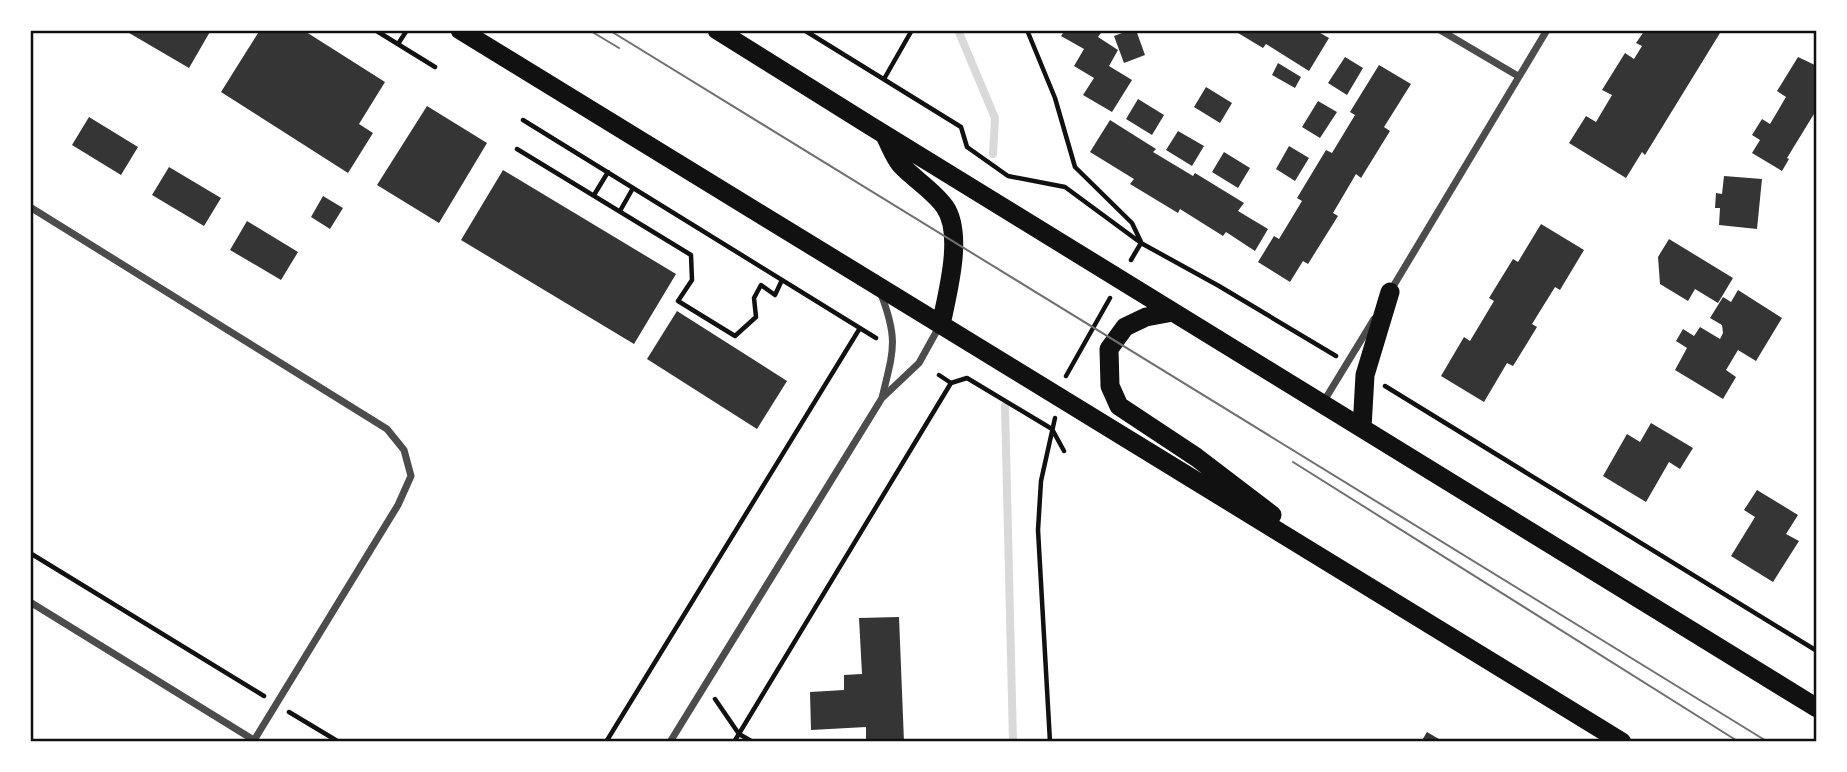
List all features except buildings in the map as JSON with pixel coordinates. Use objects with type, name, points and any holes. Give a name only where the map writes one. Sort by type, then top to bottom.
[{"type":"highway","points":[[460,30],[1622,742]]},
{"type":"highway","points":[[717,30],[1817,708]]},
{"type":"highway","points":[[885,135],[899,163],[944,206],[950,220],[952,265],[941,325]]},
{"type":"highway","points":[[1362,428],[1365,375],[1390,292]]},
{"type":"highway","points":[[1173,312],[1146,317],[1125,327],[1109,349],[1110,386],[1119,406],[1196,457],[1357,580]]},
{"type":"street","points":[[1440,30],[1518,76]]},
{"type":"street","points":[[1322,404],[1547,30]]},
{"type":"street","points":[[30,207],[387,429],[404,450],[411,476],[398,505],[255,742],[30,602]]},
{"type":"street","points":[[879,286],[892,324],[894,348],[882,398]]},
{"type":"street","points":[[673,741],[705,684],[882,398],[919,363],[941,325]]},
{"type":"path","points":[[375,30],[436,67]]},
{"type":"path","points":[[398,44],[407,30]]},
{"type":"path","points":[[804,30],[961,127],[967,147],[1008,176],[1065,187],[1141,243],[1219,286],[1347,363]]},
{"type":"path","points":[[884,79],[912,30]]},
{"type":"path","points":[[1027,30],[1055,98],[1075,167],[1132,223],[1141,243]]},
{"type":"path","points":[[523,120],[877,338]]},
{"type":"path","points":[[517,149],[691,255],[692,280],[678,301],[735,336],[756,317],[754,298],[761,285],[775,295],[782,280]]},
{"type":"path","points":[[593,195],[608,172]]},
{"type":"path","points":[[620,211],[633,188]]},
{"type":"path","points":[[1066,376],[1141,243]]},
{"type":"path","points":[[607,742],[860,328]]},
{"type":"path","points":[[939,375],[951,383]]},
{"type":"path","points":[[734,742],[951,383],[967,378],[1052,429],[1064,451]]},
{"type":"path","points":[[1389,389],[1817,651]]},
{"type":"path","points":[[1050,742],[1038,530],[1041,481],[1052,429]]},
{"type":"path","points":[[30,554],[340,742]]},
{"type":"path","points":[[705,684],[739,734],[753,742]]},
{"type":"waterway","points":[[958,30],[995,118],[993,154]]},
{"type":"waterway","points":[[1005,406],[1013,742]]},
{"type":"tram line","points":[[589,30],[619,48]]},
{"type":"tram line","points":[[609,30],[1768,742]]},
{"type":"tram line","points":[[1293,462],[1739,742]]}]
